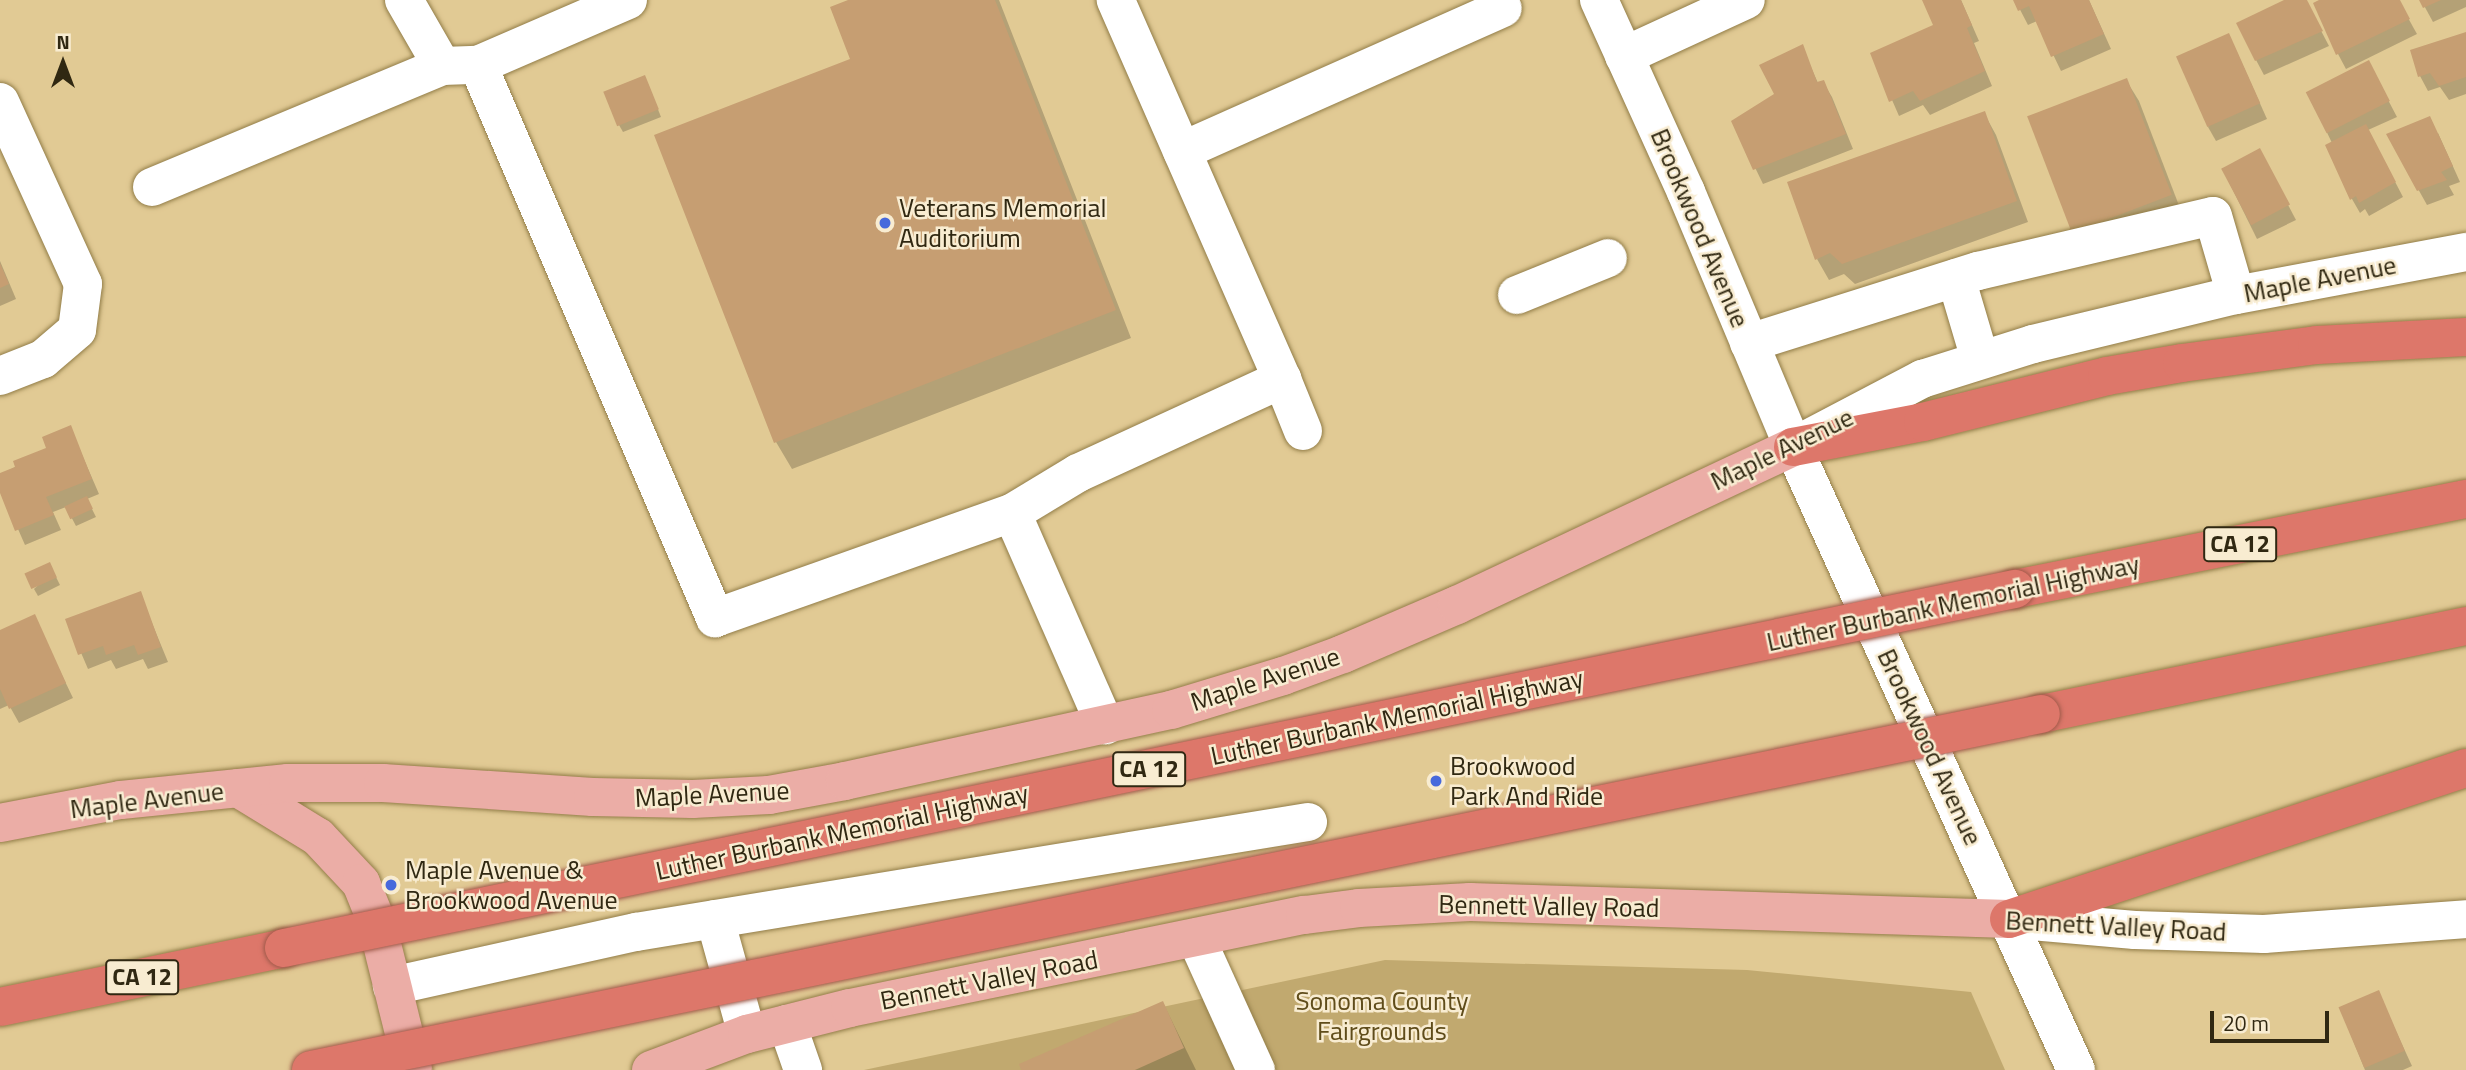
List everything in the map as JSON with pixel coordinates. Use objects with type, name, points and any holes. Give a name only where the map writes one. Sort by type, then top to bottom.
[{"type":"highway","points":[[1793,446],[1923,422],[2107,376],[2182,363],[2317,345],[2466,337]]},
{"type":"highway","name":"Luther Burbank Memorial Highway","points":[[0,1007],[2466,499]]},
{"type":"highway","points":[[311,1070],[2466,626]]},
{"type":"highway","points":[[2009,919],[2466,768]]},
{"type":"main road","name":"Maple Avenue","points":[[0,822],[121,800],[238,788],[336,782],[619,798],[737,797],[806,789],[1183,707],[1343,654],[1457,605],[1793,446]]},
{"type":"main road","points":[[238,788],[318,837],[361,883],[376,920],[413,1070]]},
{"type":"main road","name":"Bennett Valley Road","points":[[651,1070],[747,1034],[850,1008],[1305,915],[1414,903],[2009,919]]},
{"type":"street","points":[[404,0],[460,65],[715,618],[1012,513],[1078,473],[1282,379]]},
{"type":"street","points":[[152,187],[628,0]]},
{"type":"street","points":[[1116,0],[1303,431]]},
{"type":"street","name":"Brookwood Avenue","points":[[1599,0],[1793,446],[2076,1070]]},
{"type":"street","points":[[1624,56],[1746,0]]},
{"type":"street","points":[[1182,151],[1503,8]]},
{"type":"street","points":[[0,102],[83,285],[77,330],[43,359],[0,376]]},
{"type":"street","points":[[1749,343],[1956,278],[2213,216],[2236,295]]},
{"type":"street","name":"Maple Avenue","points":[[1793,446],[1922,379],[1980,359],[2236,295],[2466,252]]},
{"type":"street","points":[[1517,295],[1608,258]]},
{"type":"street","points":[[1956,278],[1980,359]]},
{"type":"street","points":[[1012,513],[1105,725]]},
{"type":"street","points":[[392,986],[636,932],[1308,822]]},
{"type":"street","points":[[715,919],[747,1034]]},
{"type":"street","name":"Bennett Valley Road","points":[[2009,919],[2135,930],[2264,934],[2466,919]]},
{"type":"street","points":[[1196,938],[1256,1070]]},
{"type":"street","points":[[787,1024],[803,1070]]},
{"type":"green space","name":"Sonoma County Fairgrounds","points":[[1385,960],[1747,970],[1971,992],[2005,1070],[864,1070]]},
{"type":"building","name":"Veterans Memorial Auditorium","points":[[848,0],[995,0],[1116,310],[774,443],[654,135],[850,59],[830,7]]},
{"type":"building","points":[[1922,0],[1961,0],[1972,25],[1967,28],[1985,71],[1920,101],[1913,91],[1889,102],[1870,53],[1933,25]]},
{"type":"building","points":[[2013,0],[2089,0],[2104,34],[2051,57],[2029,6],[2018,11]]},
{"type":"building","points":[[2284,0],[2307,0],[2323,31],[2255,61],[2236,23]]},
{"type":"building","points":[[2319,0],[2400,0],[2410,19],[2336,55],[2313,3]]},
{"type":"building","points":[[2419,0],[2441,0],[2423,8]]},
{"type":"building","points":[[2466,32],[2466,77],[2439,86],[2430,73],[2418,77],[2410,50]]},
{"type":"building","points":[[2229,33],[2260,103],[2207,127],[2176,57]]},
{"type":"building","points":[[1803,44],[1817,82],[1824,80],[1846,134],[1753,170],[1731,121],[1774,94],[1759,65]]},
{"type":"building","points":[[2369,60],[2390,101],[2327,133],[2306,92]]},
{"type":"building","points":[[645,75],[659,109],[617,126],[603,92]]},
{"type":"building","points":[[2127,78],[2172,195],[2072,233],[2027,116]]},
{"type":"building","points":[[1985,111],[2017,201],[1842,264],[1830,253],[1815,260],[1787,182]]},
{"type":"building","points":[[2430,116],[2453,166],[2441,172],[2447,180],[2417,191],[2386,134]]},
{"type":"building","points":[[2366,124],[2396,182],[2359,203],[2356,196],[2350,200],[2325,145]]},
{"type":"building","points":[[2260,148],[2290,205],[2251,225],[2221,169]]},
{"type":"building","points":[[0,263],[9,284],[0,288]]},
{"type":"building","points":[[71,425],[92,479],[46,497],[54,515],[15,531],[0,493],[0,473],[15,467],[13,461],[46,448],[42,437]]},
{"type":"building","points":[[87,496],[93,509],[70,519],[64,507]]},
{"type":"building","points":[[50,562],[57,578],[31,589],[24,573]]},
{"type":"building","points":[[141,591],[161,647],[138,655],[134,645],[106,655],[103,646],[78,655],[65,619]]},
{"type":"building","points":[[35,614],[66,683],[9,709],[0,689],[0,630]]},
{"type":"building","points":[[2379,990],[2405,1051],[2364,1068],[2338,1007]]},
{"type":"building","points":[[1163,1001],[1184,1048],[1135,1070],[1021,1070],[1019,1064]]},
{"type":"place","name":"Veterans Memorial Auditorium","points":[[885,223]]},
{"type":"place","name":"Brookwood Park And Ride","points":[[1436,781]]},
{"type":"place","name":"Maple Avenue & Brookwood Avenue","points":[[391,885]]}]
